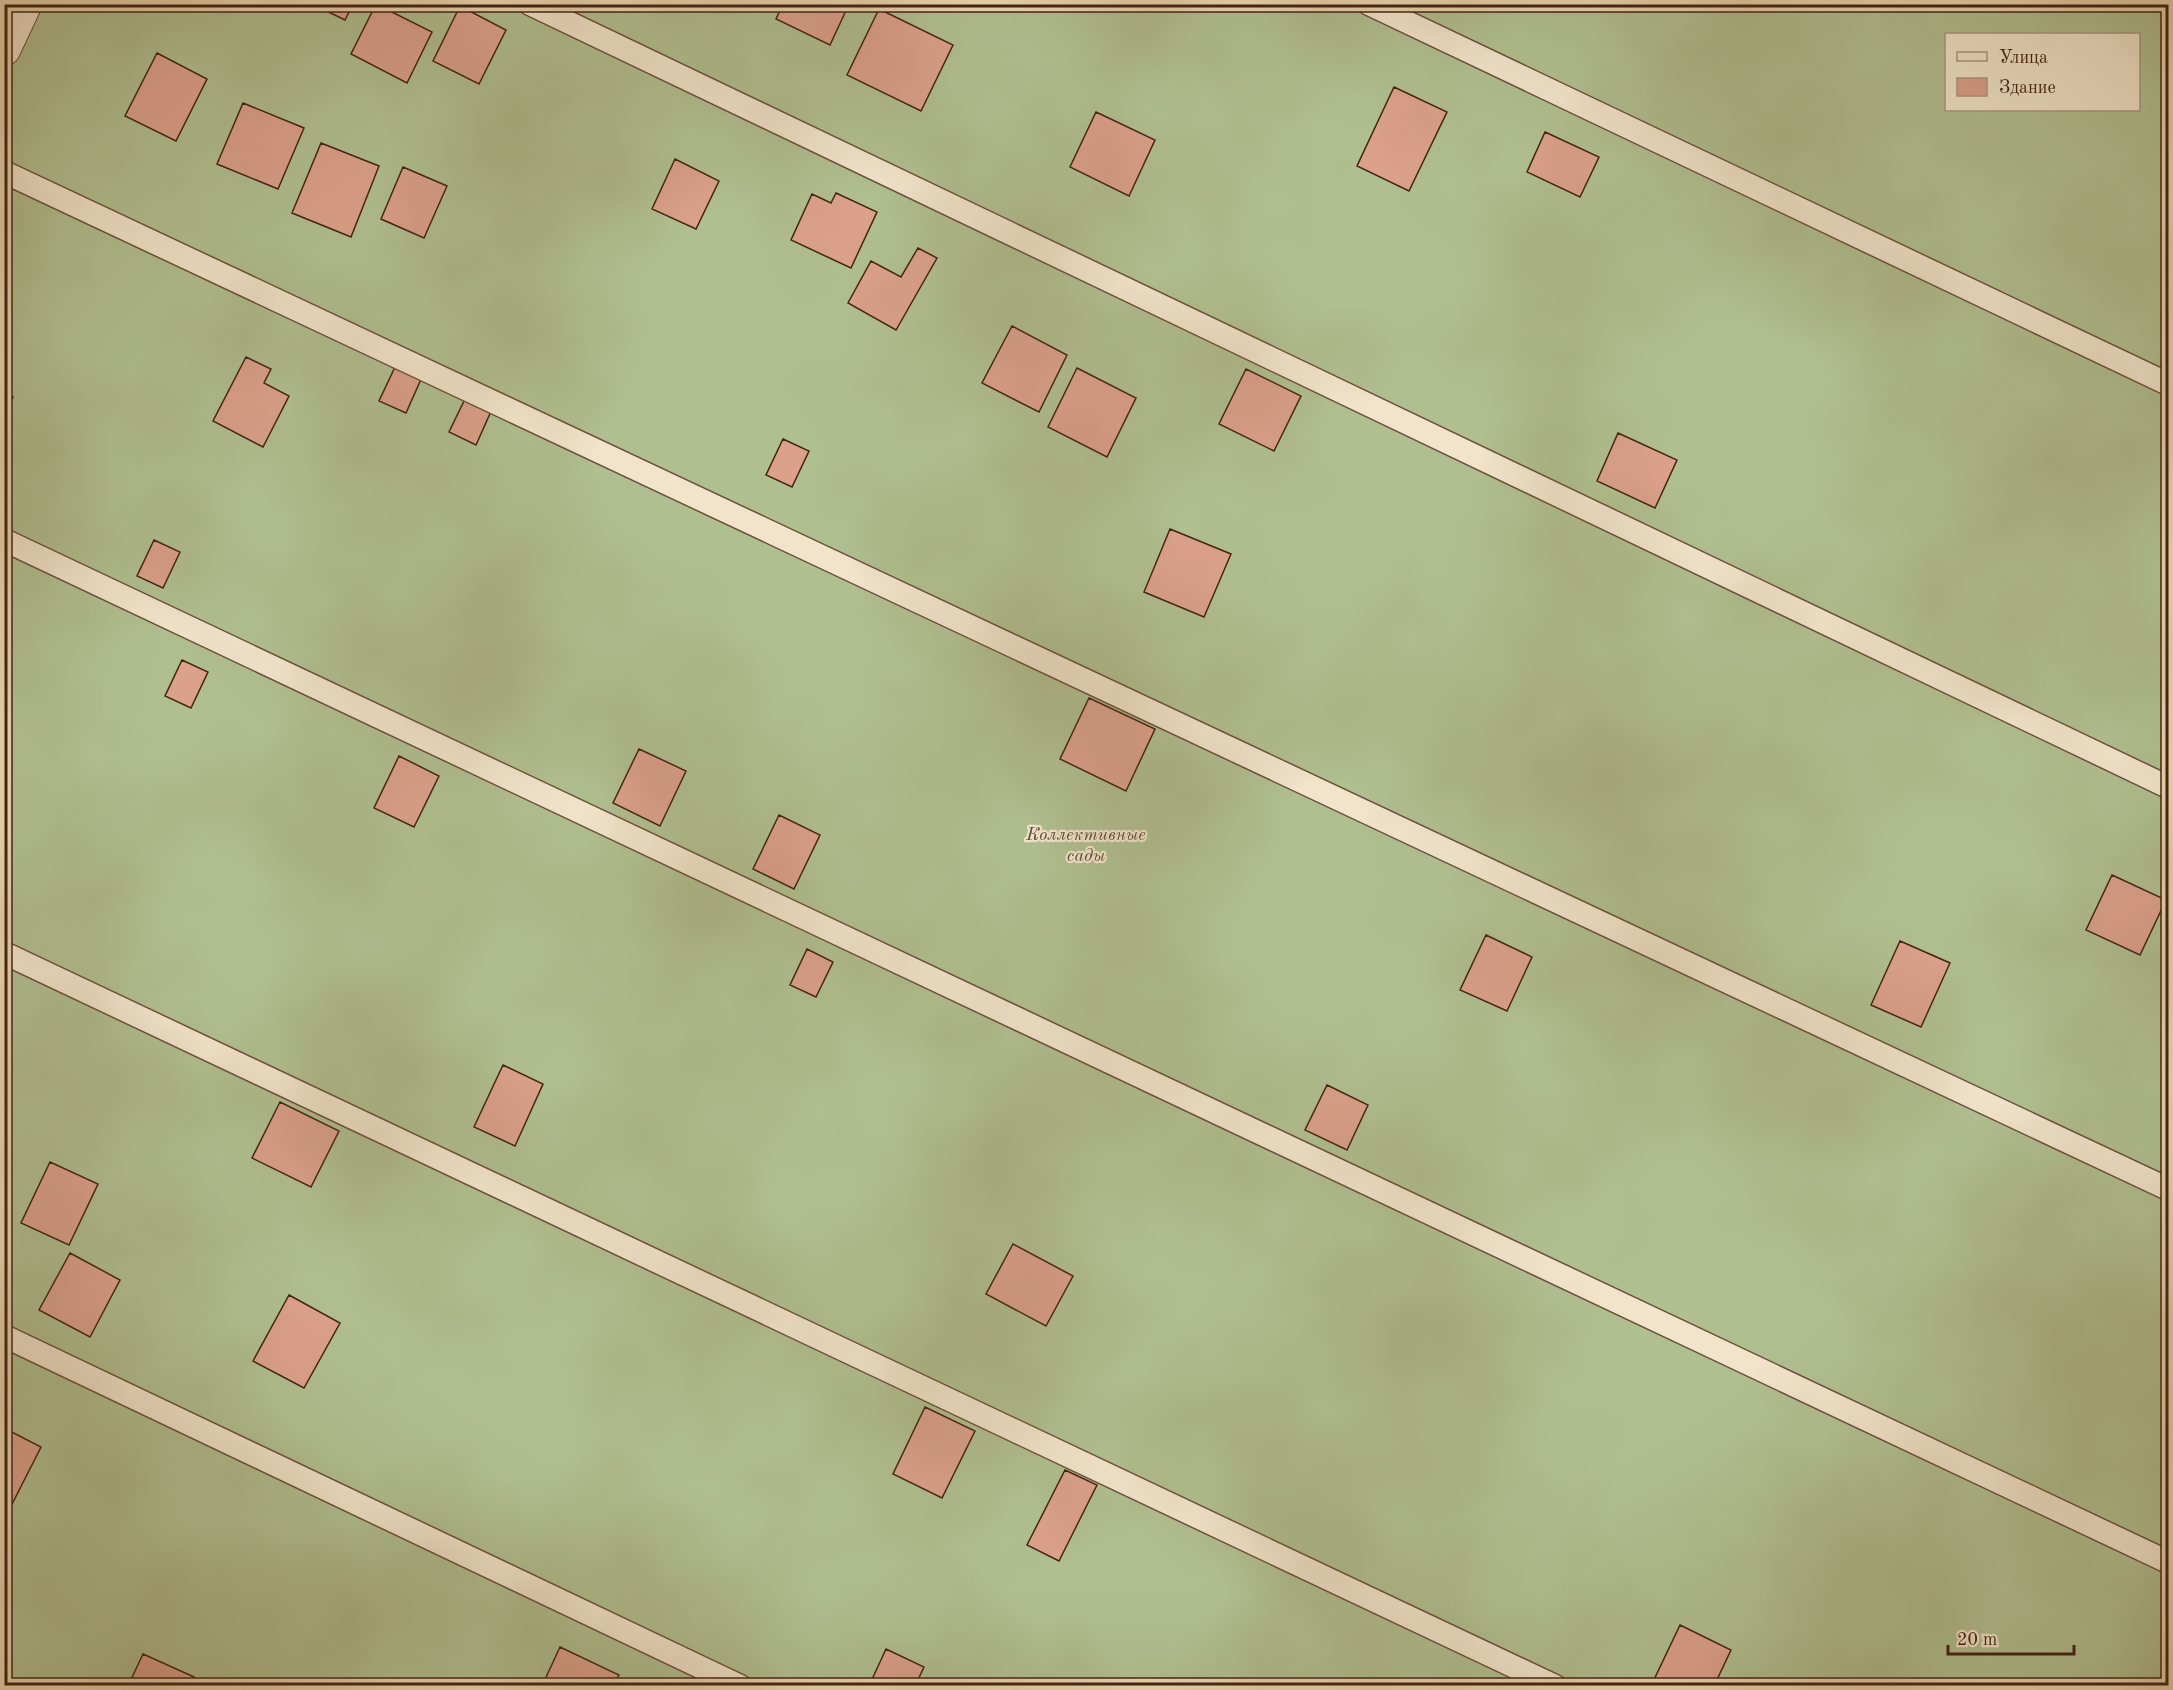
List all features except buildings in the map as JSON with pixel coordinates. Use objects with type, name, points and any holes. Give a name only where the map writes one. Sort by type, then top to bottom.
[{"type":"street","points":[[4,49],[25,4]]},
{"type":"lane","points":[[530,4],[2169,787]]},
{"type":"lane","points":[[1369,4],[2169,384]]},
{"type":"lane","points":[[4,172],[2169,1189]]},
{"type":"lane","points":[[4,540],[2169,1562]]},
{"type":"lane","points":[[4,953],[1555,1686]]},
{"type":"lane","points":[[4,1336],[740,1686]]},
{"type":"green space","name":"Коллективные сады","points":[[5,5],[2168,5],[2168,1685],[5,1685]]}]
